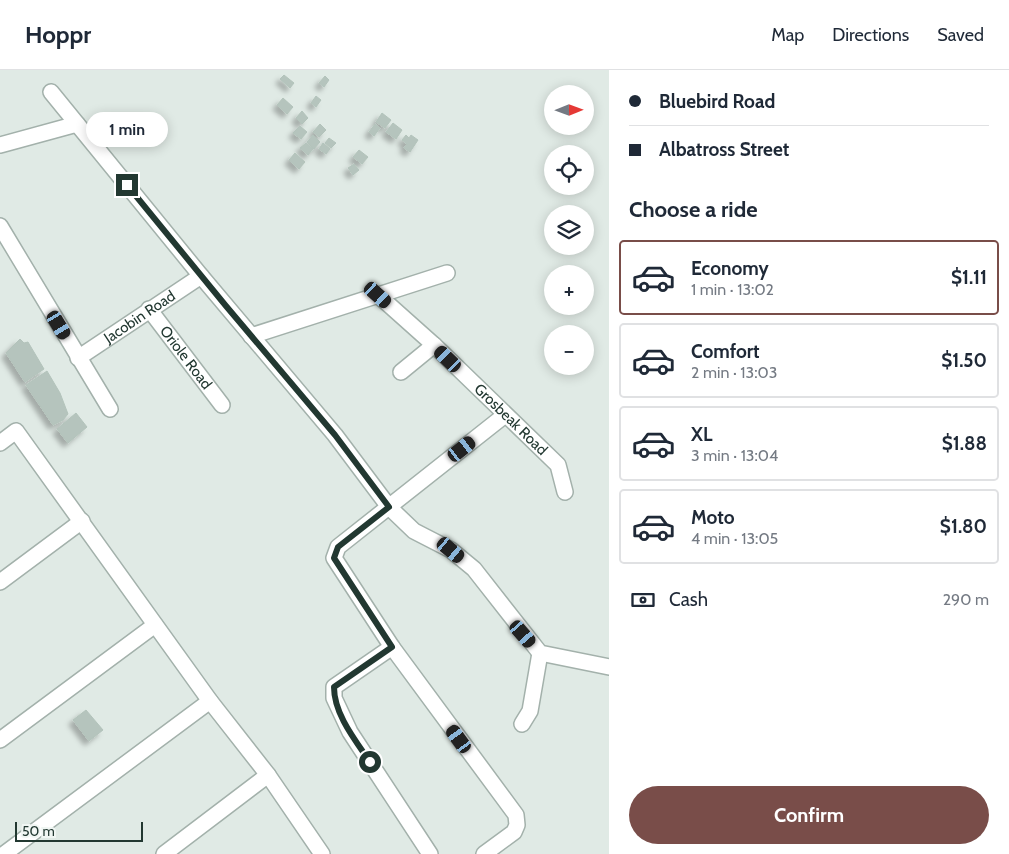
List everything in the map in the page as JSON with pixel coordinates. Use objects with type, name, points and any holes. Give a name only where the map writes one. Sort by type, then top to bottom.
[{"type":"street","points":[[51,92],[201,276],[335,435],[389,507],[414,530],[451,550],[474,569],[540,653],[609,667]]},
{"type":"street","points":[[0,145],[77,124]]},
{"type":"street","points":[[0,226],[110,409]]},
{"type":"street","points":[[251,336],[446,272]]},
{"type":"street","name":"Jacobin Road","points":[[78,358],[201,276]]},
{"type":"street","name":"Grosbeak Road","points":[[378,295],[434,345],[558,465],[565,492]]},
{"type":"street","name":"Oriole Road","points":[[149,310],[222,406]]},
{"type":"street","points":[[401,372],[434,345]]},
{"type":"street","points":[[484,854],[514,832],[517,825],[516,815],[392,647],[334,558],[338,547],[505,415]]},
{"type":"street","points":[[0,443],[16,431],[210,702],[268,775],[322,854]]},
{"type":"street","points":[[0,582],[82,521]]},
{"type":"street","points":[[0,740],[155,625]]},
{"type":"street","points":[[392,647],[334,687],[334,698],[350,732],[430,854]]},
{"type":"street","points":[[522,724],[530,710],[540,653]]},
{"type":"street","points":[[4,854],[210,702]]},
{"type":"street","points":[[164,854],[268,775]]},
{"type":"building","points":[[284,75],[294,83],[290,88],[280,79]]},
{"type":"building","points":[[325,76],[329,80],[324,87],[319,83]]},
{"type":"building","points":[[316,96],[321,100],[316,107],[311,103]]},
{"type":"building","points":[[283,98],[293,107],[287,114],[277,105]]},
{"type":"building","points":[[302,111],[308,118],[302,124],[296,118]]},
{"type":"building","points":[[382,113],[391,120],[385,128],[376,122]]},
{"type":"building","points":[[393,123],[402,130],[396,139],[386,132]]},
{"type":"building","points":[[320,124],[326,130],[319,137],[313,132]]},
{"type":"building","points":[[375,124],[380,128],[374,136],[369,132]]},
{"type":"building","points":[[300,126],[307,132],[301,139],[293,133]]},
{"type":"building","points":[[313,135],[320,142],[314,149],[307,142]]},
{"type":"building","points":[[406,135],[409,138],[411,135],[418,140],[410,152],[404,148],[407,144],[402,140]]},
{"type":"building","points":[[329,138],[336,143],[331,148],[325,143]]},
{"type":"building","points":[[306,143],[313,149],[308,155],[300,148]]},
{"type":"building","points":[[323,143],[330,149],[326,154],[319,149]]},
{"type":"building","points":[[359,150],[368,157],[362,164],[353,157]]},
{"type":"building","points":[[295,153],[305,162],[299,169],[289,160]]},
{"type":"building","points":[[354,164],[359,170],[353,175],[348,168]]},
{"type":"building","points":[[20,339],[24,343],[28,342],[44,369],[25,382],[6,353]]},
{"type":"building","points":[[47,371],[60,393],[68,414],[63,420],[53,425],[26,385]]},
{"type":"building","points":[[76,413],[87,427],[68,443],[57,429]]},
{"type":"building","points":[[86,710],[103,730],[89,741],[73,720]]},
{"type":"route","points":[[127,185],[335,435],[389,507],[338,547],[334,558],[392,647],[334,687],[334,698],[350,732],[370,762]]}]
